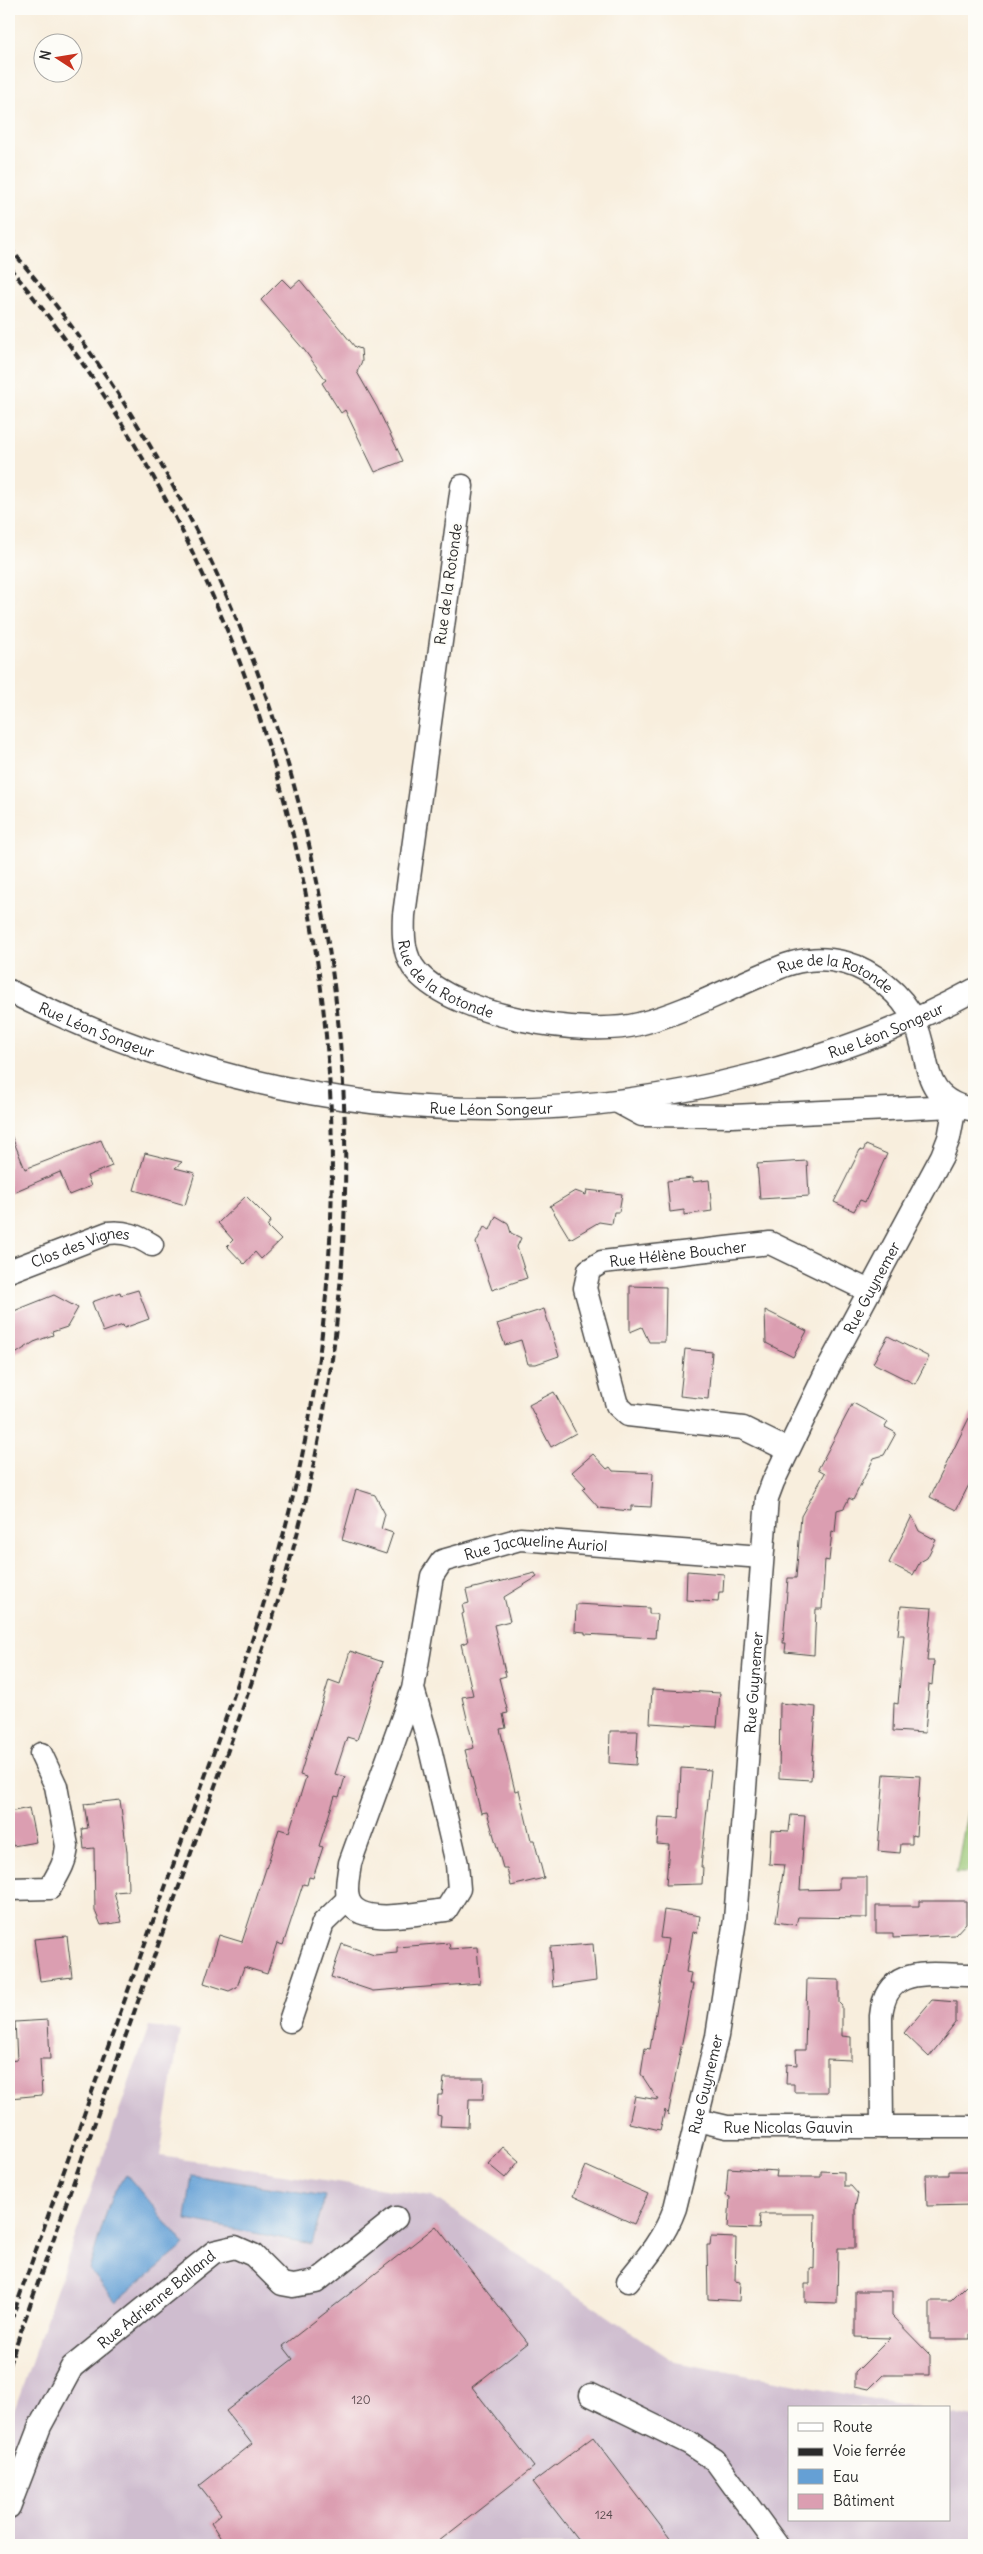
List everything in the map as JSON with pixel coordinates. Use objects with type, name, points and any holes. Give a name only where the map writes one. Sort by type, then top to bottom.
[{"type":"street","name":"Rue de la Rotonde","points":[[462,486],[404,915],[403,940],[416,972],[437,990],[491,1012],[553,1025],[608,1028],[638,1024],[658,1018],[792,963],[827,960],[848,963],[881,982],[899,999],[914,1019]]},
{"type":"street","name":"Rue Léon Songeur","points":[[9,991],[92,1030],[142,1050],[231,1076],[311,1093],[415,1107],[513,1110],[618,1102],[682,1092],[782,1067],[826,1055],[914,1019],[974,990]]},
{"type":"street","points":[[914,1019],[932,1082],[937,1090],[965,1108]]},
{"type":"street","points":[[618,1102],[642,1115],[670,1116],[732,1116],[965,1108]]},
{"type":"street","name":"Rue Guynemer","points":[[628,2281],[645,2261],[670,2223],[681,2189],[717,2036],[735,1920],[767,1498],[788,1450],[869,1291],[942,1156],[965,1108]]},
{"type":"street","name":"Clos des Vignes","points":[[9,1271],[108,1233],[122,1232],[139,1237],[152,1245]]},
{"type":"street","name":"Rue Hélène Boucher","points":[[788,1450],[743,1428],[628,1414],[621,1410],[617,1405],[585,1288],[588,1270],[602,1262],[770,1243],[869,1291]]},
{"type":"street","name":"Rue Jacqueline Auriol","points":[[412,1689],[428,1740],[457,1864],[459,1889],[446,1910],[382,1917],[366,1916],[356,1911],[348,1899],[347,1882],[350,1863],[412,1689],[432,1576],[442,1561],[520,1539],[762,1557]]},
{"type":"street","points":[[9,1889],[50,1888],[63,1864],[67,1846],[56,1786],[41,1754]]},
{"type":"street","points":[[290,2021],[323,1923],[348,1899]]},
{"type":"street","points":[[882,2127],[881,2016],[882,2003],[886,1993],[893,1984],[907,1976],[974,1975]]},
{"type":"street","name":"Rue Nicolas Gauvin","points":[[697,2120],[727,2127],[974,2127]]},
{"type":"street","name":"Rue Adrienne Balland","points":[[9,2507],[40,2426],[72,2367],[214,2252],[235,2247],[253,2254],[282,2284],[293,2286],[316,2282],[396,2218]]},
{"type":"street","points":[[592,2395],[689,2443],[715,2460],[777,2545]]},
{"type":"shaded area","points":[[149,2026],[180,2030],[160,2156],[432,2196],[675,2362],[910,2406],[788,2406],[788,2522],[950,2522],[950,2413],[974,2418],[974,2545],[9,2545],[9,2425]]},
{"type":"green space","points":[[974,1774],[974,1873],[956,1873]]},
{"type":"water","points":[[126,2174],[185,2245],[116,2302],[89,2269],[112,2195]]},
{"type":"water","points":[[192,2175],[325,2196],[312,2244],[186,2220]]},
{"type":"building","points":[[282,279],[291,288],[300,280],[355,347],[361,349],[362,361],[357,372],[377,407],[403,461],[375,472],[345,410],[341,413],[322,383],[326,380],[305,351],[261,300]]},
{"type":"building","points":[[9,1130],[25,1169],[101,1140],[112,1166],[87,1176],[91,1186],[69,1195],[60,1172],[9,1194]]},
{"type":"building","points":[[866,1145],[887,1154],[865,1202],[860,1200],[854,1211],[834,1202],[860,1150],[863,1151]]},
{"type":"building","points":[[145,1153],[182,1162],[175,1168],[195,1173],[185,1205],[134,1190]]},
{"type":"building","points":[[807,1161],[809,1196],[760,1199],[757,1164]]},
{"type":"building","points":[[692,1178],[692,1182],[709,1180],[712,1211],[684,1215],[684,1210],[670,1212],[667,1181]]},
{"type":"building","points":[[587,1190],[622,1194],[619,1212],[614,1212],[612,1224],[599,1222],[570,1239],[550,1206],[575,1191],[586,1195]]},
{"type":"building","points":[[246,1196],[271,1221],[267,1226],[281,1240],[261,1259],[255,1252],[244,1264],[227,1246],[233,1240],[218,1223]]},
{"type":"building","points":[[496,1216],[508,1223],[511,1233],[521,1238],[517,1247],[527,1278],[492,1290],[476,1243],[484,1227],[490,1230]]},
{"type":"building","points":[[630,1286],[666,1287],[665,1342],[649,1342],[642,1327],[630,1332]]},
{"type":"building","points":[[138,1290],[149,1319],[124,1328],[123,1325],[103,1332],[92,1302],[120,1292],[121,1295]]},
{"type":"building","points":[[54,1295],[78,1308],[67,1327],[52,1332],[53,1335],[34,1342],[9,1358],[9,1313]]},
{"type":"building","points":[[544,1309],[559,1356],[536,1364],[528,1364],[521,1340],[505,1345],[497,1324]]},
{"type":"building","points":[[765,1310],[807,1331],[793,1357],[766,1343]]},
{"type":"building","points":[[888,1336],[929,1357],[915,1384],[873,1363]]},
{"type":"building","points":[[685,1349],[712,1352],[708,1399],[680,1396]]},
{"type":"building","points":[[554,1392],[576,1433],[551,1447],[529,1405]]},
{"type":"building","points":[[853,1403],[888,1422],[885,1427],[896,1433],[884,1455],[874,1458],[853,1500],[849,1498],[844,1508],[837,1510],[835,1532],[832,1531],[829,1561],[825,1560],[822,1609],[816,1609],[814,1655],[785,1652],[786,1643],[783,1643],[788,1578],[796,1578],[801,1516],[825,1473],[818,1469]]},
{"type":"building","points":[[974,1408],[974,1475],[956,1510],[930,1497]]},
{"type":"building","points":[[593,1454],[607,1469],[610,1467],[613,1471],[653,1473],[651,1507],[631,1506],[631,1511],[599,1508],[583,1490],[586,1487],[572,1472]]},
{"type":"building","points":[[356,1489],[375,1495],[385,1514],[381,1529],[393,1533],[386,1554],[342,1540]]},
{"type":"building","points":[[912,1516],[919,1531],[936,1540],[927,1558],[920,1562],[913,1575],[889,1563]]},
{"type":"building","points":[[687,1571],[724,1574],[723,1592],[719,1592],[718,1602],[686,1600]]},
{"type":"building","points":[[535,1573],[537,1577],[504,1597],[510,1621],[494,1625],[506,1676],[499,1678],[508,1713],[503,1714],[506,1728],[500,1729],[515,1791],[519,1790],[531,1840],[534,1840],[544,1878],[511,1886],[507,1868],[503,1868],[487,1812],[481,1813],[465,1750],[474,1748],[462,1697],[473,1695],[461,1644],[468,1642],[462,1605],[469,1603],[466,1590]]},
{"type":"building","points":[[576,1604],[649,1608],[649,1614],[657,1614],[655,1638],[585,1634],[585,1632],[575,1631]]},
{"type":"building","points":[[901,1606],[932,1608],[927,1661],[934,1661],[932,1685],[929,1684],[925,1733],[893,1731],[894,1703],[898,1704],[904,1635],[898,1635]]},
{"type":"building","points":[[350,1651],[383,1662],[357,1740],[347,1737],[335,1774],[345,1777],[339,1797],[335,1796],[319,1846],[323,1847],[313,1878],[309,1877],[307,1885],[303,1884],[283,1945],[277,1943],[267,1974],[244,1967],[237,1987],[229,1991],[204,1983],[219,1935],[242,1942],[279,1829],[289,1832],[306,1777],[300,1775],[329,1680],[340,1684]]},
{"type":"building","points":[[652,1689],[720,1693],[717,1727],[650,1723]]},
{"type":"building","points":[[780,1703],[816,1707],[811,1780],[779,1778]]},
{"type":"building","points":[[610,1731],[638,1731],[636,1765],[609,1763]]},
{"type":"building","points":[[681,1768],[711,1770],[701,1867],[703,1867],[702,1884],[666,1885],[669,1845],[657,1844],[659,1817],[679,1818]]},
{"type":"building","points":[[884,1774],[920,1776],[916,1836],[912,1835],[912,1844],[901,1844],[900,1853],[878,1851]]},
{"type":"building","points":[[120,1800],[127,1851],[128,1891],[114,1892],[122,1922],[101,1925],[95,1911],[94,1848],[84,1849],[82,1829],[88,1828],[84,1804]]},
{"type":"building","points":[[29,1808],[36,1842],[13,1846],[12,1841],[9,1842],[9,1812]]},
{"type":"building","points":[[791,1815],[805,1816],[800,1890],[839,1889],[839,1877],[867,1877],[867,1918],[798,1917],[796,1925],[776,1922],[784,1865],[769,1864],[771,1830],[789,1831]]},
{"type":"building","points":[[919,1901],[966,1901],[966,1923],[955,1935],[893,1938],[893,1933],[876,1933],[876,1906],[919,1906]]},
{"type":"building","points":[[664,1910],[700,1916],[697,1933],[693,1932],[686,1972],[691,1973],[689,1984],[693,1984],[685,2027],[668,2115],[665,2110],[660,2130],[629,2123],[635,2096],[658,2100],[641,2074],[645,2048],[650,2049],[668,1939],[660,1938]]},
{"type":"building","points":[[67,1936],[72,1977],[40,1981],[34,1939]]},
{"type":"building","points":[[449,1943],[450,1949],[477,1947],[480,1983],[373,1991],[331,1977],[342,1944],[374,1955],[397,1953],[397,1947]]},
{"type":"building","points":[[593,1944],[596,1981],[553,1987],[550,1947]]},
{"type":"building","points":[[807,1979],[839,1980],[839,2003],[842,2006],[842,2036],[851,2037],[851,2060],[827,2059],[827,2092],[794,2092],[794,2084],[786,2084],[787,2064],[797,2065],[796,2050],[805,2050]]},
{"type":"building","points":[[932,2000],[956,2002],[956,2023],[929,2057],[904,2033]]},
{"type":"building","points":[[48,2020],[50,2059],[40,2059],[42,2095],[10,2098],[9,2061],[17,2060],[15,2022]]},
{"type":"building","points":[[444,2078],[484,2078],[483,2099],[469,2099],[468,2127],[440,2126],[441,2116],[437,2115],[438,2095],[442,2095]]},
{"type":"building","points":[[503,2147],[519,2161],[505,2178],[488,2164]]},
{"type":"building","points":[[586,2166],[648,2194],[634,2224],[573,2196]]},
{"type":"building","points":[[728,2168],[777,2171],[776,2177],[821,2177],[821,2171],[844,2172],[844,2186],[851,2186],[858,2194],[855,2207],[855,2248],[838,2248],[837,2303],[805,2302],[805,2284],[810,2284],[810,2268],[814,2269],[815,2214],[760,2214],[759,2229],[728,2228],[730,2197],[726,2196]]},
{"type":"building","points":[[949,2171],[972,2171],[973,2205],[927,2206],[926,2175],[949,2175]]},
{"type":"building","points":[[436,2226],[528,2343],[472,2387],[534,2467],[434,2545],[225,2545],[211,2523],[221,2514],[199,2486],[252,2444],[226,2411],[293,2359],[283,2346]]},
{"type":"building","points":[[711,2237],[736,2238],[735,2281],[740,2282],[739,2301],[708,2299],[707,2245],[710,2245]]},
{"type":"building","points":[[969,2283],[971,2308],[974,2308],[974,2334],[970,2334],[970,2339],[930,2339],[930,2301],[951,2301]]},
{"type":"building","points":[[855,2291],[892,2291],[892,2316],[930,2355],[930,2375],[883,2375],[869,2389],[855,2386],[855,2373],[890,2338],[855,2337]]},
{"type":"building","points":[[593,2437],[675,2545],[582,2545],[533,2482]]},
{"type":"railway","points":[[9,247],[106,376],[188,514],[252,659],[300,809],[331,964],[345,1123],[340,1283],[318,1443],[294,1548],[245,1701],[9,2365]]},
{"type":"railway","points":[[9,267],[103,394],[181,529],[243,672],[289,820],[319,973],[331,1128],[327,1285],[305,1441],[280,1548],[230,1705],[9,2326]]}]
